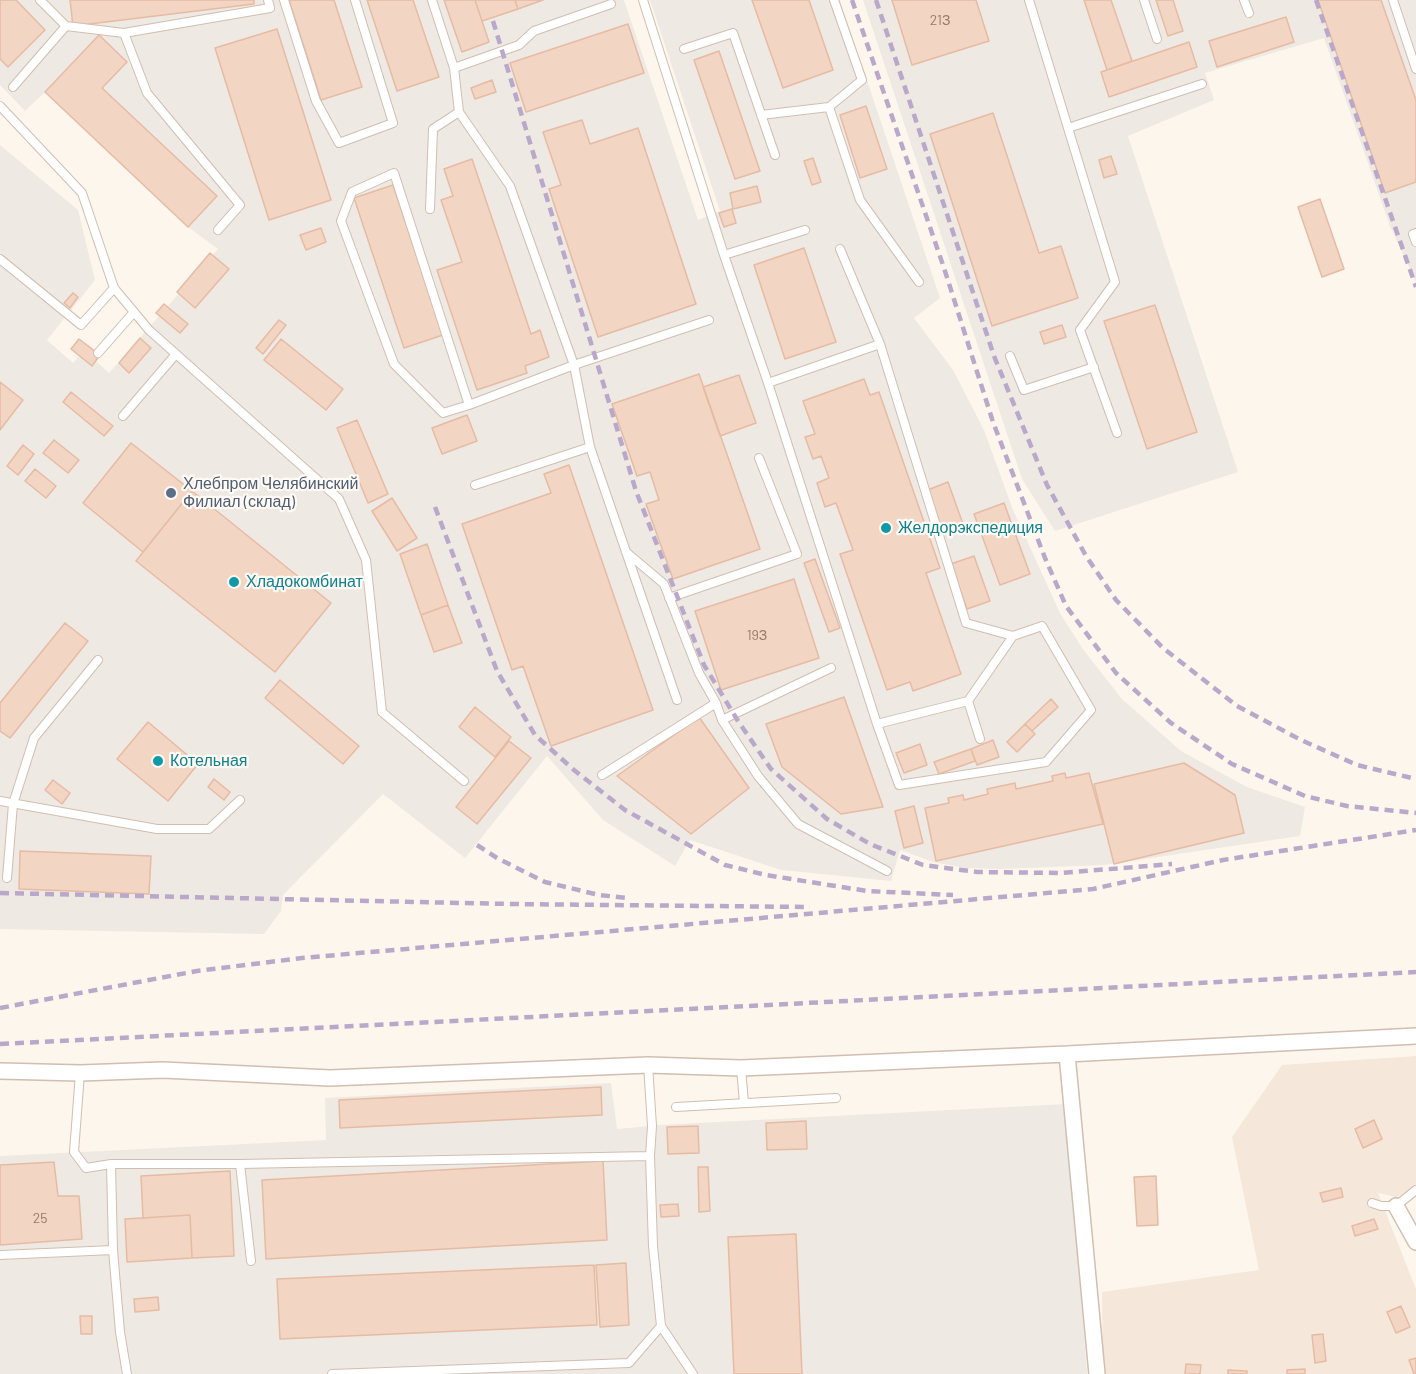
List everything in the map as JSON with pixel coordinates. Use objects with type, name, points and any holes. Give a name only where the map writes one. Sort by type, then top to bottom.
[{"type":"street","points":[[0,1071],[80,1073],[164,1070],[330,1078],[648,1065],[741,1068],[1416,1036]]},
{"type":"street","points":[[1067,1054],[1096,1374]]},
{"type":"street","points":[[1396,1206],[1416,1242]]},
{"type":"lane","points":[[40,0],[66,26],[124,33],[270,8],[268,0]]},
{"type":"lane","points":[[284,0],[316,100],[339,143],[393,123],[355,0]]},
{"type":"lane","points":[[432,0],[454,68],[459,112],[510,186],[574,365],[590,447],[677,700]]},
{"type":"lane","points":[[643,0],[724,255],[899,785],[1046,762],[1091,710],[1041,626],[1013,636],[966,623],[880,344],[840,249]]},
{"type":"lane","points":[[761,114],[830,107],[862,80],[834,0]]},
{"type":"lane","points":[[1029,0],[1114,282],[1080,330],[1117,433]]},
{"type":"lane","points":[[1144,0],[1157,39]]},
{"type":"lane","points":[[1244,0],[1249,13]]},
{"type":"lane","points":[[1393,0],[1416,69]]},
{"type":"lane","points":[[454,68],[519,45],[534,31],[611,4]]},
{"type":"lane","points":[[14,87],[66,26]]},
{"type":"lane","points":[[124,33],[147,93],[240,205],[218,230]]},
{"type":"lane","points":[[684,49],[733,33],[775,156]]},
{"type":"lane","points":[[1068,128],[1202,84]]},
{"type":"lane","points":[[0,106],[82,193],[114,288],[148,330],[339,499],[366,560],[382,712],[464,781]]},
{"type":"lane","points":[[830,107],[860,200],[919,282]]},
{"type":"lane","points":[[430,209],[433,129],[459,112]]},
{"type":"lane","points":[[469,405],[393,173],[352,192],[341,221],[394,364],[443,413],[469,405],[574,365],[709,320]]},
{"type":"lane","points":[[724,255],[805,230]]},
{"type":"lane","points":[[1416,233],[1413,234],[1416,242]]},
{"type":"lane","points":[[0,259],[81,326],[114,288]]},
{"type":"lane","points":[[98,353],[134,312]]},
{"type":"lane","points":[[768,383],[880,344]]},
{"type":"lane","points":[[123,416],[176,354]]},
{"type":"lane","points":[[1010,356],[1024,390],[1094,367]]},
{"type":"lane","points":[[475,484],[590,447]]},
{"type":"lane","points":[[669,598],[797,554],[759,458]]},
{"type":"lane","points":[[626,552],[664,584],[699,673],[716,703],[722,720],[758,776],[798,824],[887,871]]},
{"type":"lane","points":[[877,724],[968,701],[1013,636]]},
{"type":"lane","points":[[7,878],[13,804],[34,738],[98,660]]},
{"type":"lane","points":[[722,720],[831,668]]},
{"type":"lane","points":[[968,701],[980,739]]},
{"type":"lane","points":[[602,775],[716,703]]},
{"type":"lane","points":[[0,801],[157,829],[209,830],[240,800]]},
{"type":"lane","points":[[648,1065],[653,1246],[662,1326],[693,1374]]},
{"type":"lane","points":[[741,1068],[744,1103]]},
{"type":"lane","points":[[80,1073],[74,1152],[86,1168],[111,1164],[240,1164],[650,1156]]},
{"type":"lane","points":[[676,1107],[836,1098]]},
{"type":"lane","points":[[111,1164],[113,1250],[120,1332],[127,1374]]},
{"type":"lane","points":[[240,1164],[250,1261]]},
{"type":"lane","points":[[1372,1203],[1396,1206],[1416,1190]]},
{"type":"lane","points":[[0,1255],[113,1250]]},
{"type":"lane","points":[[332,1374],[629,1363],[662,1326]]},
{"type":"shaded area","points":[[0,0],[624,0],[698,220],[720,211],[650,0],[840,0],[940,298],[914,318],[953,370],[984,430],[1013,510],[1060,613],[1082,648],[1122,699],[1181,751],[1247,787],[1305,807],[1300,836],[1104,865],[1001,869],[965,868],[933,862],[900,850],[891,881],[781,870],[690,840],[675,866],[603,820],[547,756],[465,858],[383,794],[283,895],[281,911],[264,934],[0,929],[0,145],[78,210],[95,280],[47,340],[73,363],[84,350],[109,373],[218,249],[188,227],[45,92],[25,111],[0,85]]},
{"type":"shaded area","points":[[863,0],[1416,0],[1416,282],[1390,226],[1324,38],[1205,73],[1214,100],[1128,136],[1238,472],[1055,531],[1022,479]]},
{"type":"shaded area","points":[[1416,1056],[1416,1189],[1396,1197],[1378,1193],[1416,1289],[1416,1374],[1103,1374],[1102,1292],[1259,1270],[1232,1137],[1282,1065]]},
{"type":"shaded area","points":[[611,1083],[617,1129],[1066,1104],[1087,1374],[0,1374],[0,1156],[326,1140],[325,1098]]},
{"type":"building","points":[[0,0],[16,0],[45,30],[8,67],[0,59]]},
{"type":"building","points":[[70,0],[254,0],[254,4],[73,26]]},
{"type":"building","points":[[289,0],[334,0],[362,87],[321,100]]},
{"type":"building","points":[[367,0],[413,0],[439,77],[397,91]]},
{"type":"building","points":[[444,0],[475,0],[489,42],[462,52]]},
{"type":"building","points":[[475,0],[515,0],[518,9],[482,21]]},
{"type":"building","points":[[515,0],[543,0],[518,9]]},
{"type":"building","points":[[752,0],[809,0],[833,70],[783,88]]},
{"type":"building","points":[[892,0],[976,0],[989,41],[912,65]]},
{"type":"building","points":[[1084,0],[1111,0],[1132,61],[1107,70]]},
{"type":"building","points":[[1156,0],[1173,0],[1183,31],[1168,36]]},
{"type":"building","points":[[1318,0],[1381,0],[1416,100],[1416,182],[1385,193]]},
{"type":"building","points":[[1286,17],[1294,42],[1217,67],[1209,41]]},
{"type":"building","points":[[628,24],[644,73],[526,112],[510,63]]},
{"type":"building","points":[[277,29],[331,200],[269,220],[215,48]]},
{"type":"building","points":[[99,35],[127,62],[102,88],[217,196],[188,227],[45,92]]},
{"type":"building","points":[[1189,42],[1197,67],[1109,97],[1101,72]]},
{"type":"building","points":[[719,51],[760,171],[735,179],[694,60]]},
{"type":"building","points":[[492,80],[496,92],[475,99],[471,88]]},
{"type":"building","points":[[866,106],[887,169],[860,178],[840,115]]},
{"type":"building","points":[[993,113],[1039,253],[1061,246],[1078,298],[992,326],[930,134]]},
{"type":"building","points":[[582,120],[590,144],[638,128],[696,304],[598,337],[549,189],[561,185],[543,132]]},
{"type":"building","points":[[1111,156],[1117,174],[1104,178],[1099,160]]},
{"type":"building","points":[[813,158],[821,182],[812,185],[804,161]]},
{"type":"building","points":[[472,159],[531,334],[540,330],[549,357],[525,366],[527,373],[477,390],[437,270],[462,262],[441,200],[453,196],[444,169]]},
{"type":"building","points":[[393,185],[443,335],[404,348],[354,198]]},
{"type":"building","points":[[757,186],[761,202],[733,209],[730,193]]},
{"type":"building","points":[[1320,199],[1344,269],[1322,277],[1298,207]]},
{"type":"building","points":[[732,209],[736,223],[724,227],[719,213]]},
{"type":"building","points":[[321,228],[326,242],[306,250],[300,235]]},
{"type":"building","points":[[804,248],[836,342],[785,359],[754,265]]},
{"type":"building","points":[[210,253],[229,269],[195,308],[177,292]]},
{"type":"building","points":[[73,293],[78,297],[70,308],[64,303]]},
{"type":"building","points":[[164,304],[188,324],[180,333],[156,313]]},
{"type":"building","points":[[1155,305],[1197,432],[1147,449],[1104,321]]},
{"type":"building","points":[[279,320],[286,325],[263,354],[256,348]]},
{"type":"building","points":[[1062,325],[1066,337],[1044,344],[1040,332]]},
{"type":"building","points":[[140,338],[151,348],[129,373],[119,363]]},
{"type":"building","points":[[79,339],[100,355],[92,366],[71,349]]},
{"type":"building","points":[[281,339],[343,389],[326,410],[264,360]]},
{"type":"building","points":[[699,374],[760,549],[673,579],[646,504],[659,500],[650,472],[637,476],[612,404]]},
{"type":"building","points":[[739,375],[756,423],[720,436],[703,387]]},
{"type":"building","name":"Желдорэкспедиция","points":[[864,379],[870,395],[879,392],[940,568],[926,573],[961,674],[913,691],[910,682],[887,690],[840,554],[853,550],[836,503],[825,507],[817,483],[829,478],[821,456],[813,459],[805,437],[815,434],[803,401]]},
{"type":"building","points":[[0,382],[23,400],[0,430]]},
{"type":"building","points":[[71,392],[113,426],[104,436],[63,402]]},
{"type":"building","points":[[467,415],[477,441],[442,454],[432,428]]},
{"type":"building","points":[[357,420],[388,494],[368,503],[337,428]]},
{"type":"building","points":[[54,440],[79,460],[68,473],[43,453]]},
{"type":"building","points":[[131,443],[192,491],[143,552],[83,503]]},
{"type":"building","points":[[23,445],[34,454],[18,475],[7,466]]},
{"type":"building","points":[[569,465],[653,710],[551,746],[523,666],[512,670],[462,524],[551,493],[544,474]]},
{"type":"building","points":[[35,469],[56,486],[46,498],[25,481]]},
{"type":"building","name":"Желдорэкспедиция","points":[[948,482],[963,524],[940,532],[925,491]]},
{"type":"building","name":"Хладокомбинат","points":[[192,491],[331,603],[275,672],[136,561]]},
{"type":"building","points":[[392,498],[417,538],[397,551],[372,511]]},
{"type":"building","points":[[1004,503],[1030,574],[1000,585],[974,514]]},
{"type":"building","points":[[427,544],[448,605],[421,615],[400,554]]},
{"type":"building","points":[[974,556],[990,601],[967,609],[951,564]]},
{"type":"building","points":[[815,559],[840,628],[829,632],[804,563]]},
{"type":"building","points":[[794,579],[819,658],[721,690],[695,611]]},
{"type":"building","points":[[448,605],[462,643],[434,652],[421,615]]},
{"type":"building","points":[[65,623],[88,641],[10,738],[0,731],[0,703]]},
{"type":"building","points":[[280,680],[359,746],[343,764],[265,698]]},
{"type":"building","points":[[844,697],[883,807],[841,814],[782,767],[766,724]]},
{"type":"building","points":[[1051,699],[1058,707],[1032,731],[1025,724]]},
{"type":"building","points":[[475,707],[511,737],[495,757],[459,727]]},
{"type":"building","points":[[699,717],[749,788],[691,834],[617,776]]},
{"type":"building","name":"Котельная","points":[[148,722],[198,764],[168,801],[117,759]]},
{"type":"building","points":[[1025,724],[1035,734],[1017,752],[1007,742]]},
{"type":"building","points":[[993,740],[999,757],[977,765],[971,749]]},
{"type":"building","points":[[509,741],[531,758],[477,824],[456,807]]},
{"type":"building","points":[[920,744],[927,765],[904,773],[896,753]]},
{"type":"building","points":[[971,749],[975,761],[939,774],[934,762]]},
{"type":"building","points":[[1184,763],[1235,795],[1244,833],[1114,864],[1094,784]]},
{"type":"building","points":[[1065,773],[1066,778],[1089,773],[1103,824],[936,861],[925,808],[949,803],[948,798],[963,795],[964,800],[988,794],[987,789],[1015,783],[1016,789],[1053,781],[1052,776]]},
{"type":"building","points":[[214,779],[230,792],[224,800],[208,787]]},
{"type":"building","points":[[53,780],[70,793],[62,804],[45,790]]},
{"type":"building","points":[[914,806],[923,843],[904,848],[895,811]]},
{"type":"building","points":[[20,851],[151,856],[149,894],[19,889]]},
{"type":"building","points":[[601,1087],[602,1115],[340,1128],[339,1100]]},
{"type":"building","points":[[1374,1120],[1382,1139],[1363,1148],[1355,1129]]},
{"type":"building","points":[[806,1121],[807,1149],[767,1150],[766,1123]]},
{"type":"building","points":[[698,1126],[699,1153],[668,1154],[667,1127]]},
{"type":"building","points":[[603,1161],[607,1240],[266,1259],[262,1180]]},
{"type":"building","points":[[54,1162],[58,1196],[79,1196],[82,1239],[0,1245],[0,1165]]},
{"type":"building","points":[[698,1167],[708,1167],[710,1211],[699,1212]]},
{"type":"building","points":[[230,1171],[234,1256],[192,1258],[190,1215],[143,1218],[141,1176]]},
{"type":"building","points":[[1156,1176],[1158,1225],[1137,1226],[1134,1177]]},
{"type":"building","points":[[1341,1188],[1343,1197],[1323,1202],[1320,1193]]},
{"type":"building","points":[[678,1204],[679,1216],[661,1217],[660,1205]]},
{"type":"building","points":[[190,1215],[192,1258],[127,1262],[125,1219]]},
{"type":"building","points":[[1374,1219],[1378,1229],[1355,1236],[1352,1226]]},
{"type":"building","points":[[796,1234],[802,1374],[734,1374],[728,1237]]},
{"type":"building","points":[[626,1263],[629,1325],[600,1327],[596,1265]]},
{"type":"building","points":[[594,1265],[597,1325],[280,1339],[277,1279]]},
{"type":"building","points":[[158,1297],[159,1310],[135,1312],[134,1299]]},
{"type":"building","points":[[1401,1306],[1410,1327],[1396,1333],[1387,1312]]},
{"type":"building","points":[[80,1316],[92,1316],[92,1334],[81,1334]]},
{"type":"building","points":[[1323,1334],[1326,1361],[1315,1363],[1312,1335]]},
{"type":"building","points":[[1416,1358],[1416,1374],[1414,1374],[1409,1360]]},
{"type":"building","points":[[1186,1364],[1201,1365],[1200,1374],[1185,1374]]},
{"type":"building","points":[[1305,1369],[1305,1374],[1287,1374],[1287,1370]]},
{"type":"building","points":[[1228,1370],[1247,1371],[1247,1374],[1228,1374]]},
{"type":"railway","points":[[852,0],[944,268],[993,422],[1045,558],[1066,606],[1116,673],[1171,723],[1232,764],[1305,796],[1347,806],[1416,813]]},
{"type":"railway","points":[[876,0],[994,356],[1047,485],[1086,556],[1116,600],[1163,648],[1237,706],[1301,740],[1357,765],[1416,779]]},
{"type":"railway","points":[[1316,0],[1416,287]]},
{"type":"railway","points":[[493,21],[636,491],[704,665],[771,769],[827,819],[870,844],[923,865],[977,872],[1061,873],[1172,864]]},
{"type":"railway","points":[[435,507],[497,671],[535,735],[574,770],[625,810],[725,865],[766,875],[867,891],[953,895]]},
{"type":"railway","points":[[0,1008],[197,971],[302,958],[1093,889],[1223,860],[1416,830]]},
{"type":"railway","points":[[477,845],[497,858],[545,882],[599,895],[628,898]]},
{"type":"railway","points":[[0,893],[510,904],[810,907]]},
{"type":"railway","points":[[0,1044],[1416,972]]},
{"type":"place","name":"Хлебпром Челябинский Филиал (склад)","points":[[171,493]]},
{"type":"place","name":"Желдорэкспедиция","points":[[886,528]]},
{"type":"place","name":"Хладокомбинат","points":[[234,582]]},
{"type":"place","name":"Котельная","points":[[158,761]]}]
